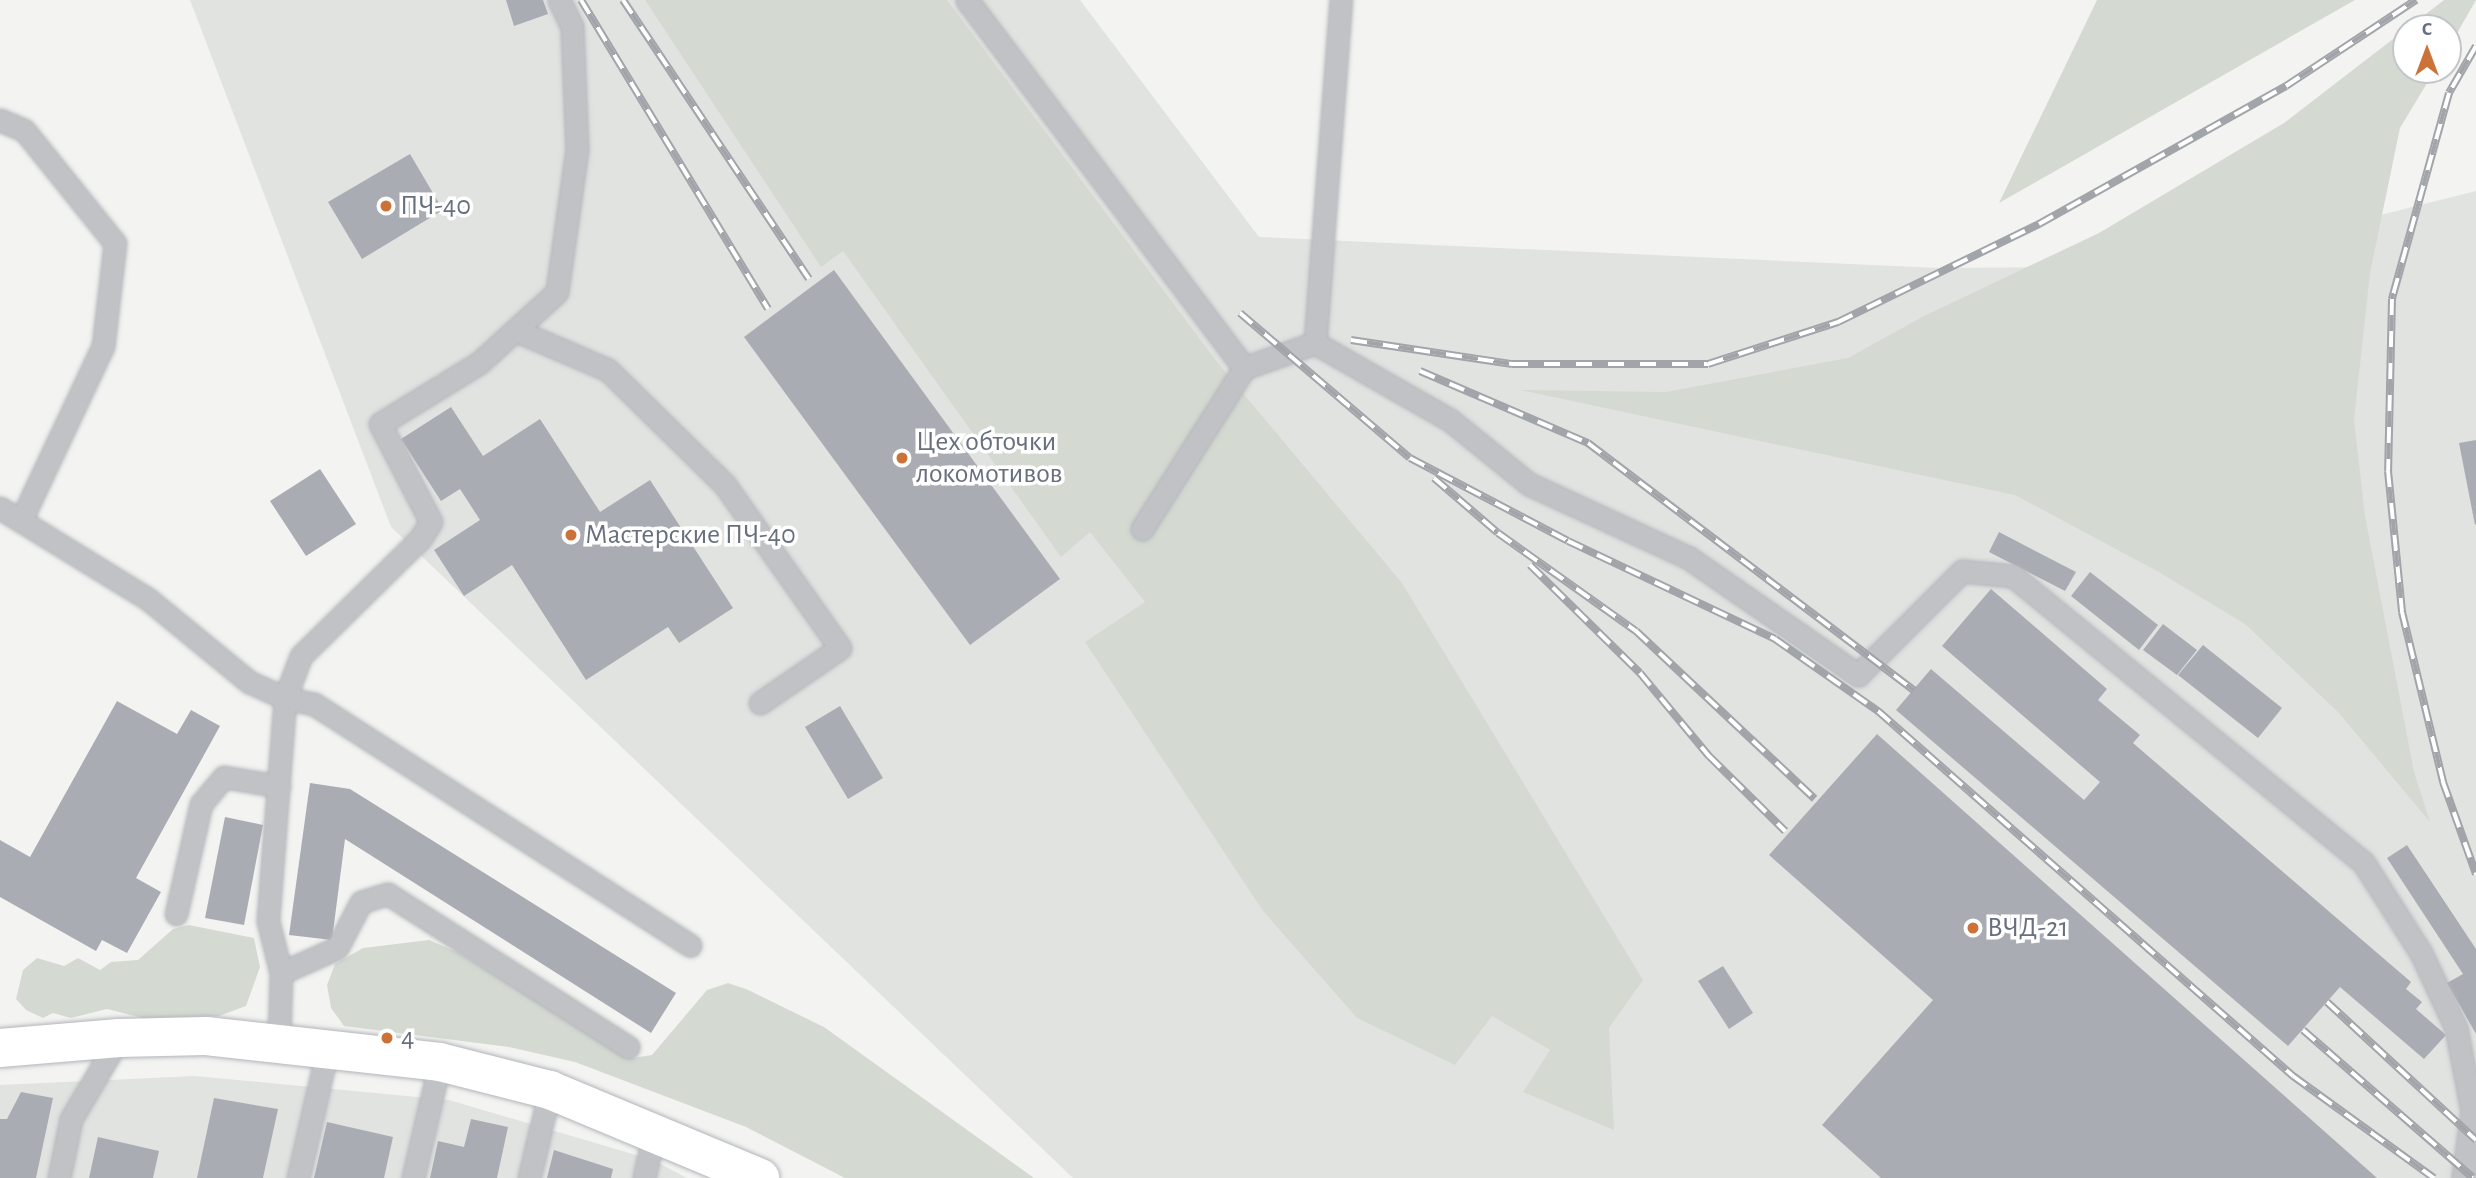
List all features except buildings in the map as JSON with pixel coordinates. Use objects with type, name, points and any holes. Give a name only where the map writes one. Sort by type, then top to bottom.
[{"type":"main road","points":[[0,1048],[118,1038],[279,1042],[440,1062],[550,1090],[760,1178]]},
{"type":"lane","points":[[279,1042],[281,974],[268,921],[285,698],[301,656],[420,539],[431,522],[380,424],[479,363],[557,292],[577,149],[572,27],[559,0]]},
{"type":"lane","points":[[967,0],[1244,368]]},
{"type":"lane","points":[[1315,343],[1341,0]]},
{"type":"lane","points":[[0,120],[24,130],[115,243],[103,346],[22,520]]},
{"type":"lane","points":[[515,330],[608,370],[725,485],[840,648],[760,703]]},
{"type":"lane","points":[[1142,529],[1244,368],[1315,343],[1450,420],[1529,484],[1689,558],[1858,675],[1962,571],[2013,576],[2363,862],[2421,953],[2456,1028],[2472,1111],[2463,1178]]},
{"type":"lane","points":[[0,508],[148,599],[249,682],[285,698],[314,704],[690,945]]},
{"type":"lane","points":[[176,914],[201,804],[224,776],[279,786]]},
{"type":"lane","points":[[281,974],[337,948],[361,902],[388,894],[628,1047]]},
{"type":"lane","points":[[59,1178],[71,1119],[118,1038]]},
{"type":"lane","points":[[298,1178],[328,1048]]},
{"type":"lane","points":[[413,1178],[440,1062]]},
{"type":"lane","points":[[529,1178],[550,1090]]},
{"type":"lane","points":[[644,1178],[654,1133]]},
{"type":"shaded area","points":[[190,0],[1080,0],[1259,237],[1939,268],[2177,266],[2476,191],[2476,1178],[1073,1178],[391,527]]},
{"type":"shaded area","points":[[645,0],[947,0],[1217,362],[1402,583],[1643,980],[1609,1028],[1614,1130],[1523,1092],[1550,1050],[1492,1016],[1455,1065],[1357,1018],[1263,911],[1085,642],[1145,602],[1090,532],[1061,557],[843,251],[821,267]]},
{"type":"shaded area","points":[[2097,0],[2355,0],[1999,203]]},
{"type":"shaded area","points":[[2444,0],[2476,0],[2462,24],[2462,14],[2426,14]]},
{"type":"shaded area","points":[[2392,40],[2392,84],[2427,84],[2400,128],[2370,273],[2354,420],[2365,516],[2414,772],[2430,822],[2339,713],[2245,624],[2157,571],[2015,495],[1520,390],[1666,392],[1848,358],[1924,316],[2099,233],[2284,123]]},
{"type":"shaded area","points":[[189,925],[254,938],[260,967],[246,1006],[219,1016],[143,1018],[107,1009],[71,1018],[53,1013],[43,1018],[26,1010],[16,999],[23,970],[37,958],[64,966],[78,958],[100,970],[111,962],[138,960],[173,929]]},
{"type":"shaded area","points":[[429,940],[457,952],[632,1058],[652,1055],[707,990],[728,983],[746,989],[824,1027],[1034,1178],[845,1178],[746,1127],[575,1062],[509,1047],[344,1026],[331,1008],[327,985],[335,964],[363,948]]},
{"type":"shaded area","points":[[195,1076],[449,1100],[653,1160],[687,1178],[0,1178],[0,1085]]},
{"type":"railway","points":[[581,0],[768,309]]},
{"type":"railway","points":[[623,0],[809,279]]},
{"type":"railway","points":[[1351,340],[1512,364],[1708,364],[1838,322],[2039,224],[2286,86],[2416,0]]},
{"type":"railway","points":[[2476,46],[2449,93],[2392,299],[2388,471],[2402,612],[2443,782],[2476,874]]},
{"type":"railway","points":[[1240,313],[1410,458],[1568,541],[1775,639],[1878,711],[2293,1076],[2434,1178]]},
{"type":"railway","points":[[1420,371],[1588,443],[1914,690]]},
{"type":"railway","points":[[1434,478],[1498,533],[1636,631],[1815,799]]},
{"type":"railway","points":[[1530,565],[1640,673],[1709,756],[1785,831]]},
{"type":"railway","points":[[2327,1002],[2476,1140]]},
{"type":"railway","points":[[2303,1030],[2473,1178]]},
{"type":"place","name":"ПЧ-40","points":[[386,206]]},
{"type":"place","name":"Цех обточки локомотивов","points":[[902,458]]},
{"type":"place","name":"Мастерские ПЧ-40","points":[[571,535]]},
{"type":"place","name":"ВЧД-21","points":[[1973,928]]},
{"type":"place","name":"4","points":[[387,1038]]}]
